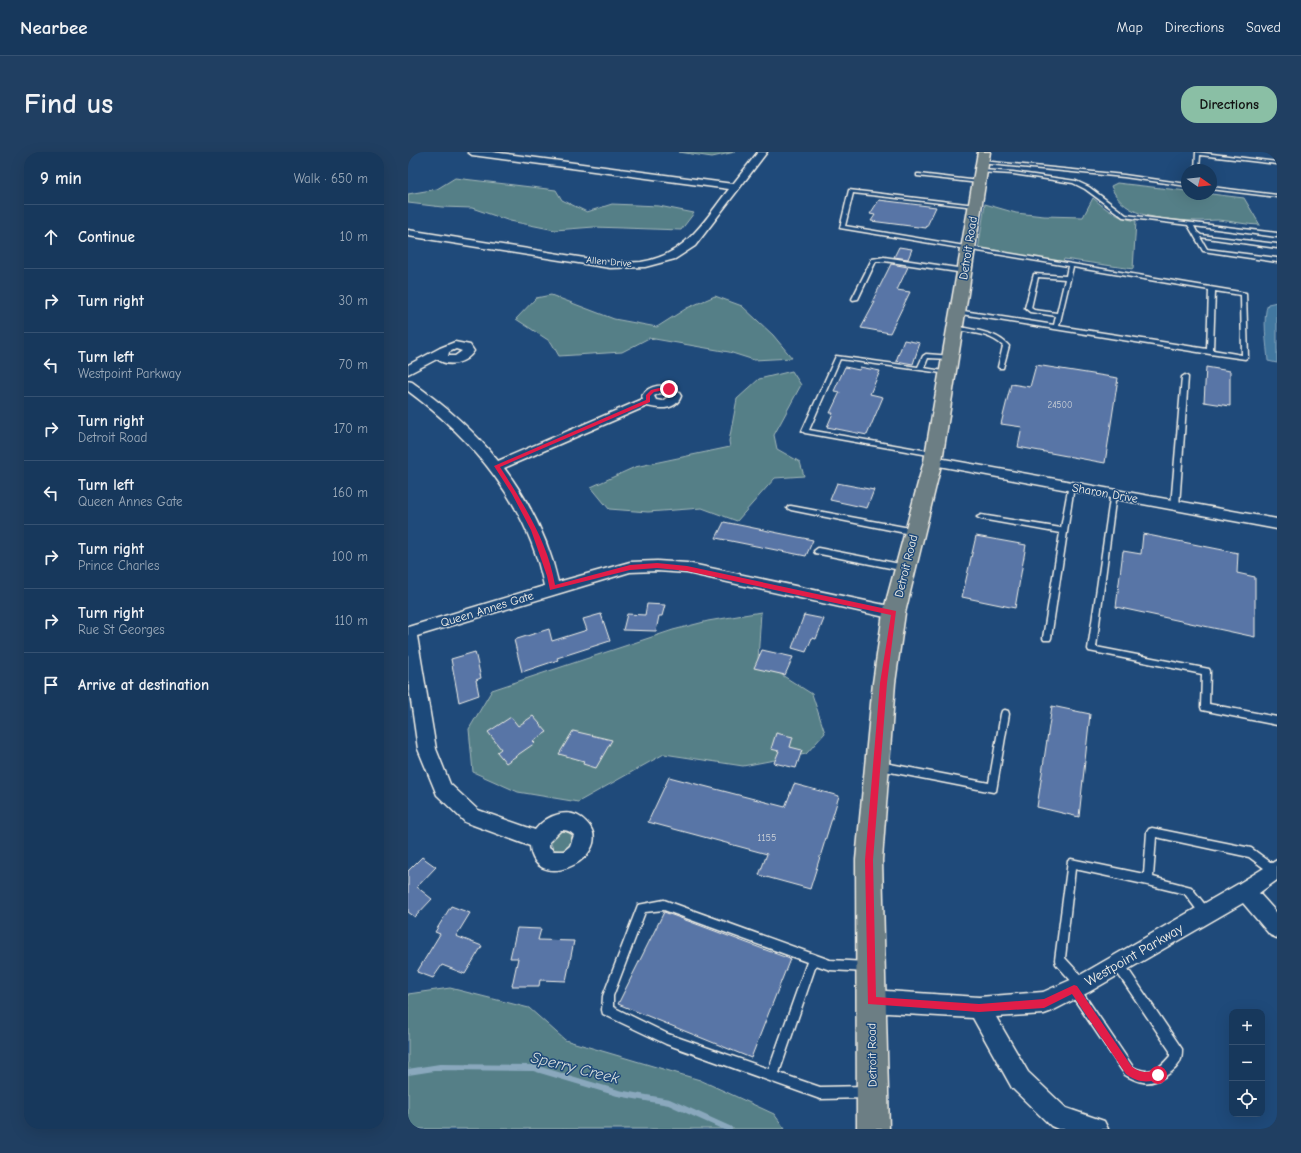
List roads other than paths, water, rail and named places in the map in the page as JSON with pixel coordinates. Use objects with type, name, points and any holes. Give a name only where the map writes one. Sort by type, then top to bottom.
[{"type":"main road","name":"Detroit Road","points":[[873,1129],[869,860],[884,683],[894,613],[933,457],[982,167]]},
{"type":"street","points":[[472,152],[735,187]]},
{"type":"street","name":"Allen Drive","points":[[408,233],[610,265],[641,265],[671,257],[691,244],[764,152]]},
{"type":"street","points":[[408,370],[444,350]]},
{"type":"street","points":[[408,385],[442,409],[469,434],[497,466],[515,494],[534,530],[550,576],[552,588]]},
{"type":"street","points":[[497,466],[648,401]]},
{"type":"street","name":"Sharon Drive","points":[[933,457],[1071,486],[1277,524]]},
{"type":"street","name":"Queen Annes Gate","points":[[409,633],[552,588],[630,567],[657,566],[687,568],[894,613]]},
{"type":"street","points":[[409,633],[427,749],[443,789],[472,816],[539,840]]},
{"type":"street","name":"Westpoint Parkway","points":[[872,1001],[979,1008],[1044,1004],[1078,987],[1245,892],[1276,870]]},
{"type":"street","points":[[1245,892],[1277,928]]},
{"type":"street","points":[[979,1008],[1020,1080],[1059,1118],[1096,1129]]},
{"type":"lane","points":[[1197,164],[1198,153],[1277,163]]},
{"type":"lane","points":[[982,167],[1066,180],[1087,188],[1125,216],[1277,235]]},
{"type":"lane","points":[[919,175],[982,167],[1090,173],[1181,184]]},
{"type":"lane","points":[[1217,189],[1277,196]]},
{"type":"lane","points":[[956,320],[1056,328],[1246,357],[1244,294],[842,227],[851,191],[975,206]]},
{"type":"lane","points":[[1190,224],[1205,250],[1277,260]]},
{"type":"lane","points":[[1195,233],[1200,236],[1277,246]]},
{"type":"lane","points":[[855,299],[874,260],[884,259],[964,271]]},
{"type":"lane","points":[[1056,328],[1071,265]]},
{"type":"lane","points":[[1059,315],[1032,311],[1028,308],[1036,275],[1068,278]]},
{"type":"lane","points":[[1210,352],[1212,289]]},
{"type":"lane","points":[[956,320],[995,338],[1006,346],[1001,367]]},
{"type":"lane","points":[[920,369],[926,356],[949,365]]},
{"type":"lane","points":[[933,457],[804,431],[838,357],[920,369],[949,365]]},
{"type":"lane","points":[[1174,506],[1185,377]]},
{"type":"lane","points":[[1047,638],[1071,486]]},
{"type":"lane","points":[[1113,494],[1092,649],[1206,671],[1205,707],[1277,721]]},
{"type":"lane","points":[[791,508],[915,532]]},
{"type":"lane","points":[[980,517],[1064,531]]},
{"type":"lane","points":[[818,551],[906,568]]},
{"type":"lane","points":[[877,766],[993,788],[1006,714]]},
{"type":"lane","points":[[1148,880],[1152,832],[1251,853],[1276,870]]},
{"type":"lane","points":[[1118,964],[1176,1049],[1176,1058],[1158,1075],[1147,1078],[1137,1076],[1129,1071],[1060,960],[1071,864],[1188,890],[1206,914]]},
{"type":"lane","points":[[871,967],[830,965],[664,905],[642,908],[608,996],[607,1010],[666,1039],[820,1093],[872,1092]]},
{"type":"lane","points":[[772,1076],[813,959]]},
{"type":"water","points":[[1277,302],[1277,363],[1268,361],[1265,316],[1268,304]]},
{"type":"waterway","name":"Sperry Creek","points":[[408,1072],[440,1067],[534,1068],[618,1093],[669,1102],[729,1129]]}]
